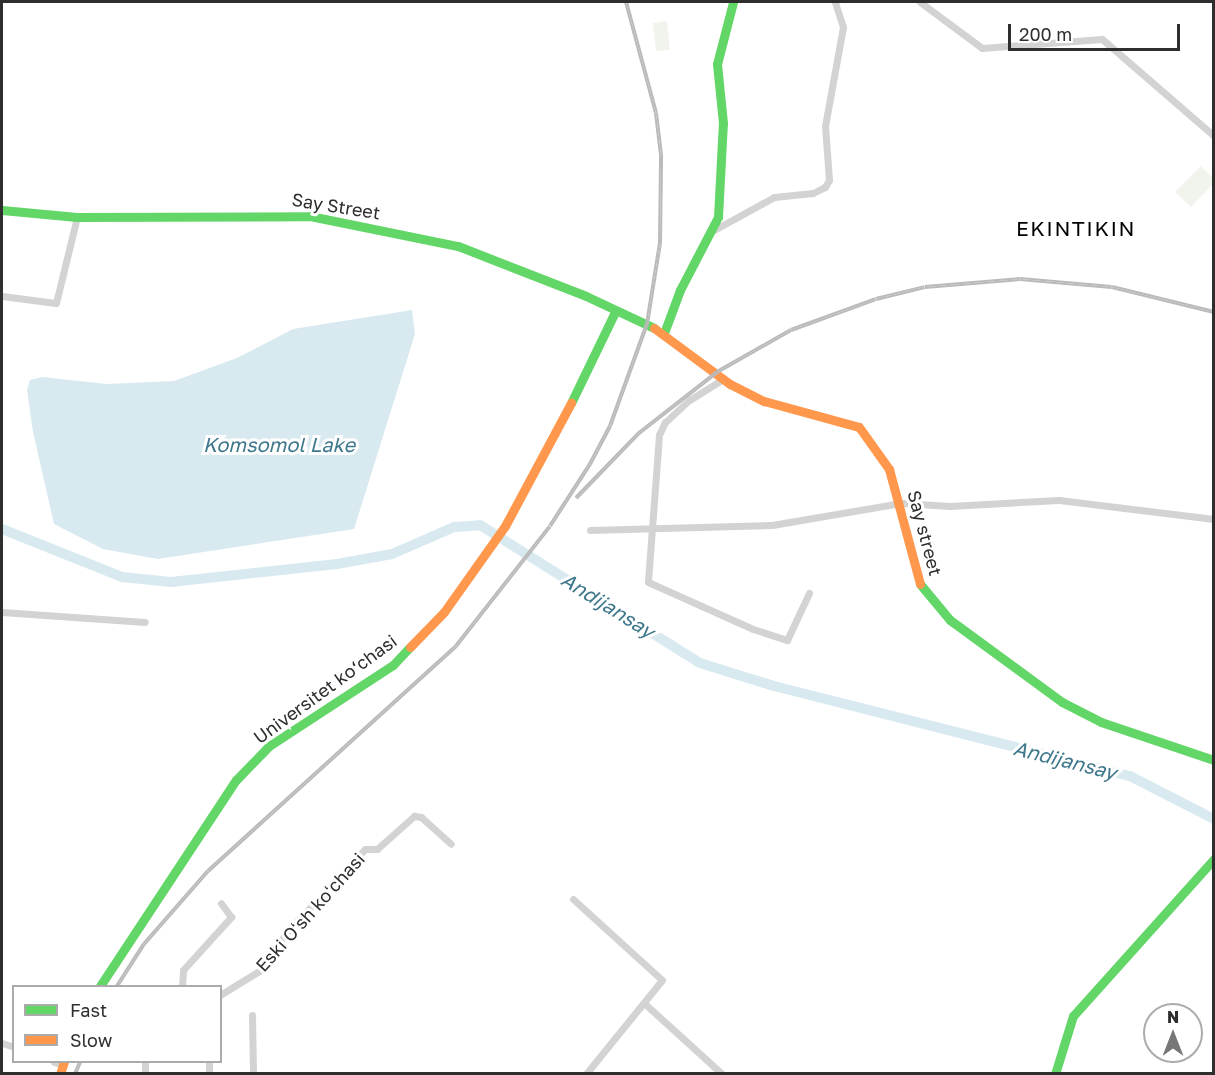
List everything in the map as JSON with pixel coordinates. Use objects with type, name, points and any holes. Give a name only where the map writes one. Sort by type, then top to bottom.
[{"type":"main road","points":[[664,333],[680,290],[714,230],[723,172],[717,64],[733,2]]},
{"type":"main road","name":"Say Street","points":[[2,210],[77,217],[310,216],[458,246],[521,268],[615,312]]},
{"type":"main road","name":"Say street","points":[[615,312],[664,333],[705,361],[723,380],[764,401],[859,427],[889,469],[901,503],[907,544],[920,584],[950,620],[1062,702],[1101,722],[1214,760]]},
{"type":"main road","name":"Universitet kо‘chasi","points":[[101,985],[175,867],[236,780],[269,746],[393,664],[444,612],[505,526],[593,361],[615,312]]},
{"type":"main road","points":[[1055,1074],[1064,1036],[1073,1017],[1214,860]]},
{"type":"street","points":[[714,230],[774,197],[813,193],[825,187],[829,180],[825,126],[843,27],[835,2]]},
{"type":"street","points":[[920,2],[982,48],[1102,39],[1214,135]]},
{"type":"street","points":[[2,296],[56,303],[77,217]]},
{"type":"street","points":[[723,380],[689,400],[665,422],[655,450],[648,582],[753,629],[790,639],[809,593]]},
{"type":"street","points":[[590,530],[652,531],[772,525],[901,503],[950,506],[1059,500],[1214,519]]},
{"type":"street","points":[[2,612],[145,622]]},
{"type":"street","name":"Eski Oʻsh koʻchasi","points":[[222,994],[259,971],[284,936],[365,849],[377,849],[414,816],[421,817],[451,844]]},
{"type":"street","points":[[573,899],[661,977],[661,984],[586,1074]]},
{"type":"street","points":[[182,985],[183,970],[231,917],[221,903]]},
{"type":"street","points":[[644,1003],[722,1074]]},
{"type":"street","points":[[252,1015],[253,1074]]},
{"type":"shaded area","points":[[667,21],[670,50],[656,51],[653,23]]},
{"type":"shaded area","points":[[1201,166],[1213,178],[1213,184],[1191,207],[1175,192]]},
{"type":"water","name":"Komsomol Lake","points":[[412,310],[415,334],[354,529],[158,559],[103,549],[54,524],[33,432],[27,390],[30,380],[42,377],[107,384],[174,381],[237,358],[293,329]]},
{"type":"waterway","name":"Andijansay","points":[[2,529],[122,577],[171,582],[337,564],[392,554],[454,527],[480,525],[700,663],[774,686],[1130,776],[1214,819]]},
{"type":"railway","points":[[118,985],[144,944],[208,871],[456,646],[550,526],[590,464],[610,426],[647,324],[660,243],[661,155],[656,113],[626,2]]},
{"type":"railway","points":[[576,498],[639,433],[717,372],[791,330],[876,299],[925,287],[1020,279],[1112,287],[1214,312]]},
{"type":"railway","points":[[75,1074],[80,1063]]},
{"type":"traffic: fast","points":[[664,333],[680,290],[718,217],[723,123],[717,64],[733,2]]},
{"type":"traffic: fast","points":[[2,210],[77,217],[310,216],[458,246],[586,296],[654,328]]},
{"type":"traffic: fast","points":[[571,403],[615,312]]},
{"type":"traffic: fast","points":[[920,584],[950,620],[1062,702],[1101,722],[1214,760]]},
{"type":"traffic: fast","points":[[101,985],[236,780],[269,746],[393,665],[410,647]]},
{"type":"traffic: fast","points":[[1055,1074],[1073,1016],[1214,859]]},
{"type":"traffic: slow","points":[[654,328],[730,384],[764,401],[859,427],[889,469],[920,584]]},
{"type":"traffic: slow","points":[[410,647],[444,612],[505,526],[571,403]]},
{"type":"traffic: slow","points":[[60,1074],[64,1063]]},
{"type":"district","name":"EKINTIKIN","points":[[1076,228]]}]
